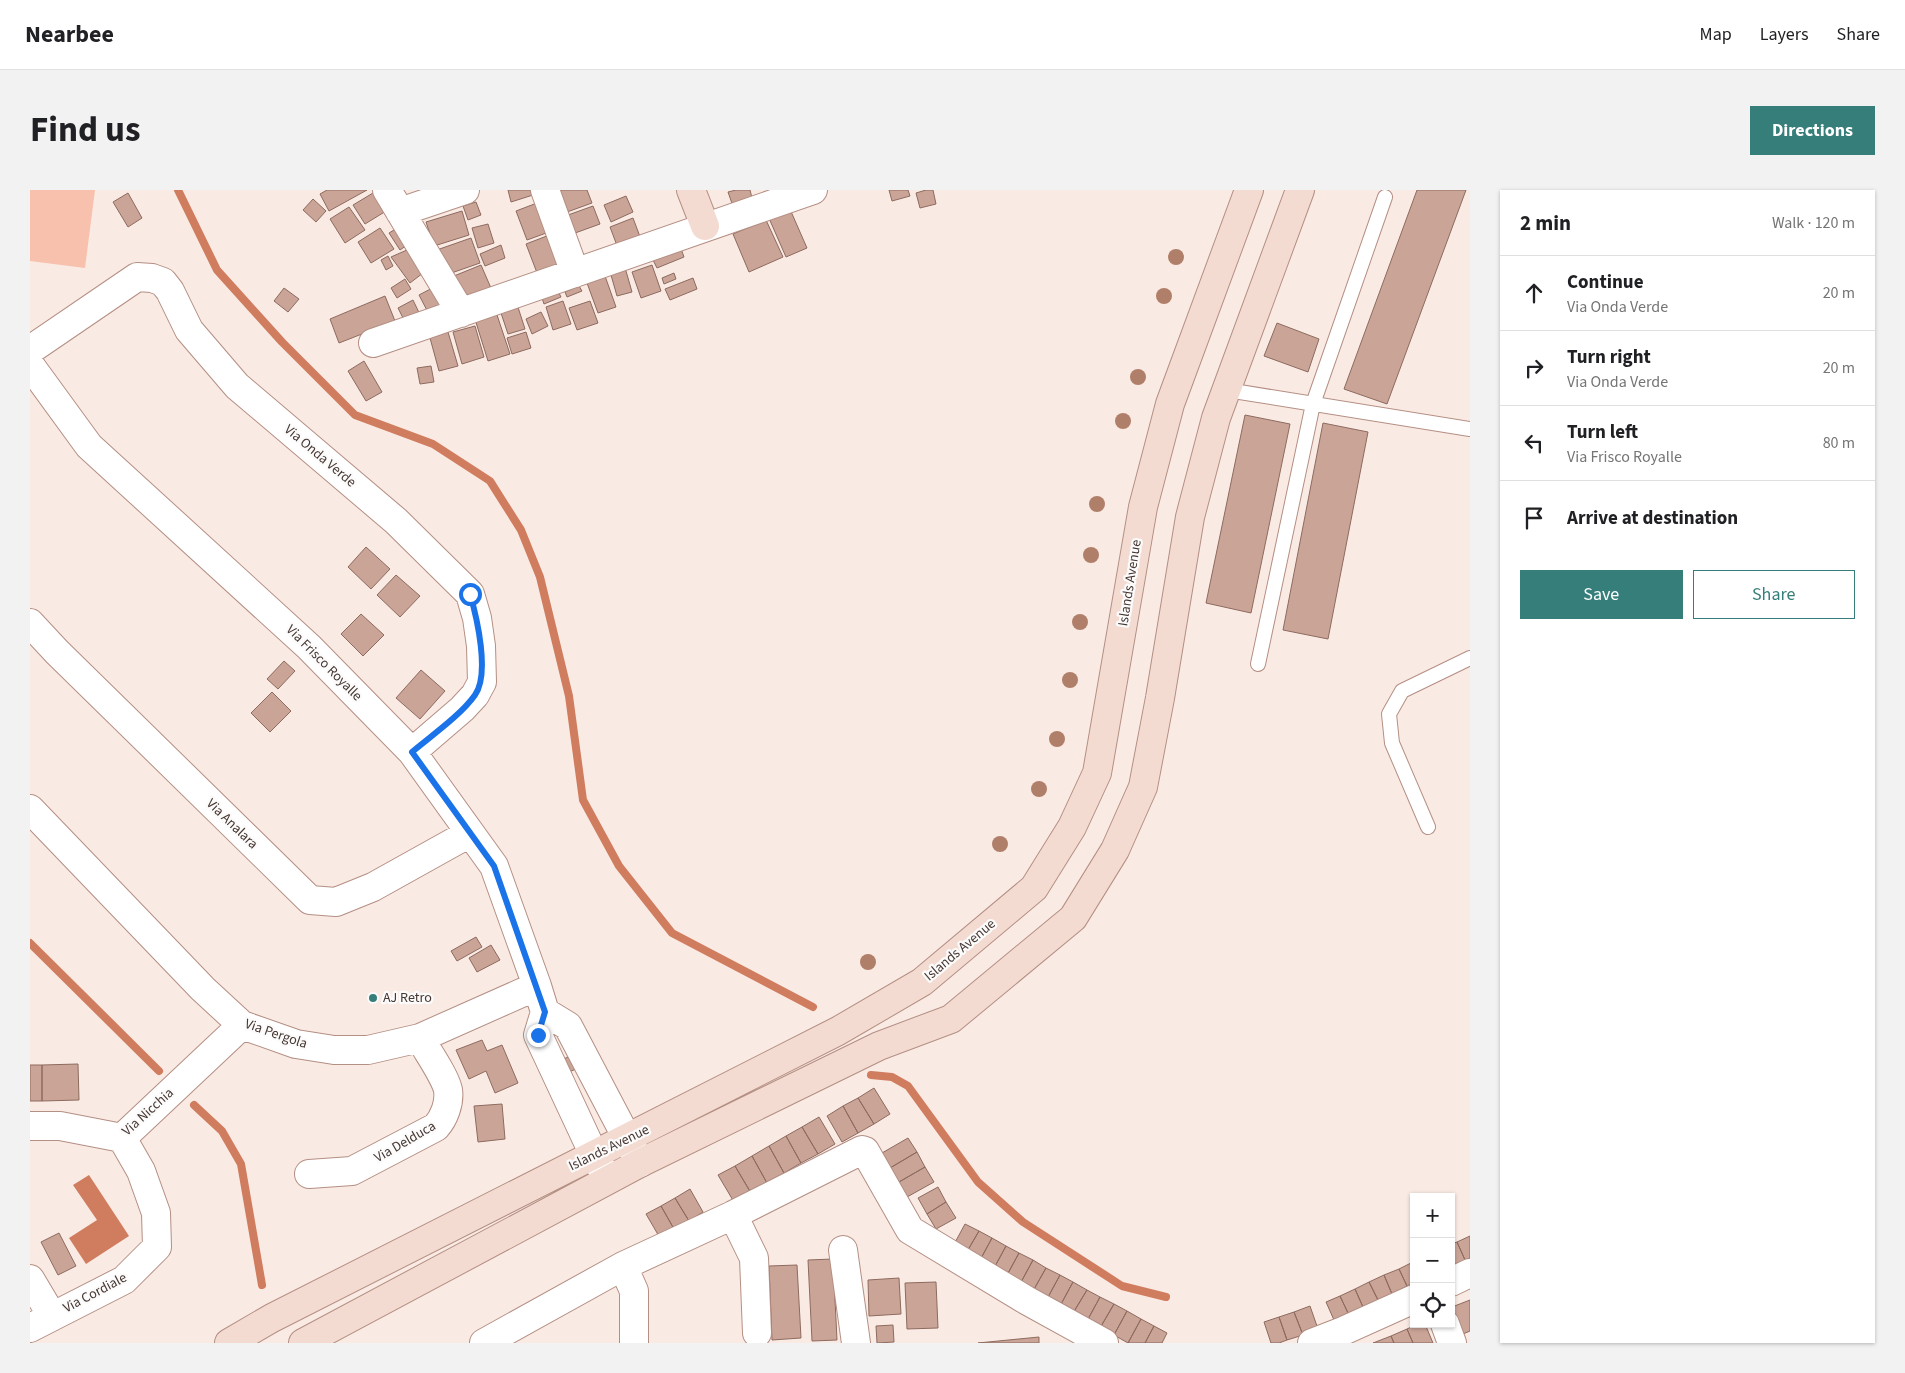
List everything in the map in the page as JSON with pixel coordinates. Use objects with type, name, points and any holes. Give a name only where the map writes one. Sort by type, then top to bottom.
[{"type":"street","points":[[461,313],[394,201],[465,190]]},
{"type":"street","points":[[544,190],[575,273]]},
{"type":"street","points":[[692,190],[705,226]]},
{"type":"street","points":[[373,343],[813,190]]},
{"type":"street","name":"Islands Avenue","points":[[229,1343],[272,1318],[627,1140],[838,1031],[922,982],[1034,888],[1072,827],[1097,773],[1143,507],[1170,404],[1249,190]]},
{"type":"street","name":"Islands Avenue","points":[[303,1343],[640,1163],[879,1046],[951,1019],[1072,918],[1114,850],[1143,787],[1190,517],[1216,418],[1300,190]]},
{"type":"street","name":"Via Onda Verde","points":[[30,350],[137,277],[152,278],[163,282],[170,291],[190,330],[237,386],[396,521],[470,594],[478,627],[482,682],[476,695],[462,709],[412,752]]},
{"type":"street","name":"Via Frisco Royalle","points":[[30,365],[88,446],[309,648],[412,752],[494,866],[545,1012]]},
{"type":"street","name":"Via Analara","points":[[30,622],[57,652],[310,900],[336,902],[373,887],[470,833]]},
{"type":"street","name":"Via Pergola","points":[[30,809],[203,989],[242,1025],[296,1044],[334,1050],[368,1050],[420,1038],[537,986]]},
{"type":"street","points":[[609,1181],[594,1155],[538,1035],[545,1012],[568,1026],[640,1163]]},
{"type":"street","name":"Via Nicchia","points":[[30,1126],[60,1126],[122,1138],[242,1025]]},
{"type":"street","name":"Via Delduca","points":[[309,1174],[352,1171],[436,1127],[442,1120],[448,1091],[420,1038]]},
{"type":"street","name":"Via Cordiale","points":[[41,1322],[124,1280],[157,1247],[156,1213],[141,1171],[122,1138]]},
{"type":"street","points":[[484,1343],[623,1266],[733,1215],[862,1150],[865,1151],[910,1230],[1026,1300],[1104,1343]]},
{"type":"street","points":[[733,1215],[754,1258],[757,1333]]},
{"type":"street","points":[[843,1250],[856,1343]]},
{"type":"street","points":[[623,1266],[634,1291],[634,1343]]},
{"type":"street","points":[[1455,1280],[1470,1274]]},
{"type":"street","points":[[30,1279],[41,1322]]},
{"type":"street","points":[[1329,1340],[1410,1301]]},
{"type":"street","points":[[1446,1328],[1452,1343]]},
{"type":"lane","points":[[1258,664],[1313,404],[1385,197]]},
{"type":"lane","points":[[1227,390],[1470,429]]},
{"type":"lane","points":[[1428,827],[1392,743],[1389,714],[1402,690],[1470,658]]},
{"type":"shaded area","points":[[30,190],[95,190],[85,268],[30,261]]},
{"type":"shaded area","points":[[89,1175],[129,1236],[86,1264],[69,1238],[97,1220],[73,1185]]},
{"type":"building","points":[[327,190],[367,190],[329,211],[320,194]]},
{"type":"building","points":[[378,190],[391,208],[365,224],[353,205]]},
{"type":"building","points":[[508,190],[531,190],[533,195],[511,202]]},
{"type":"building","points":[[562,190],[587,190],[592,203],[556,216],[548,195]]},
{"type":"building","points":[[750,190],[754,206],[735,212],[728,192]]},
{"type":"building","points":[[889,190],[908,190],[910,196],[892,201]]},
{"type":"building","points":[[933,190],[936,204],[920,208],[916,193]]},
{"type":"building","points":[[1417,190],[1466,190],[1387,404],[1344,389]]},
{"type":"building","points":[[128,193],[142,218],[128,227],[113,202]]},
{"type":"building","points":[[626,196],[633,212],[611,222],[604,205]]},
{"type":"building","points":[[313,199],[326,211],[316,222],[303,210]]},
{"type":"building","points":[[476,202],[481,215],[468,220],[463,206]]},
{"type":"building","points":[[537,203],[549,232],[527,240],[516,211]]},
{"type":"building","points":[[593,206],[600,224],[564,237],[557,219]]},
{"type":"building","points":[[349,207],[365,230],[345,243],[330,219]]},
{"type":"building","points":[[789,207],[807,248],[786,257],[768,216]]},
{"type":"building","points":[[462,211],[469,235],[434,246],[426,222]]},
{"type":"building","points":[[633,218],[645,250],[622,259],[610,227]]},
{"type":"building","points":[[766,220],[783,257],[749,272],[733,234]]},
{"type":"building","points":[[488,224],[494,243],[478,248],[472,228]]},
{"type":"building","points":[[399,227],[410,243],[400,250],[389,233]]},
{"type":"building","points":[[380,228],[394,249],[371,263],[358,242]]},
{"type":"building","points":[[552,234],[565,268],[539,278],[526,244]]},
{"type":"building","points":[[471,238],[480,263],[440,277],[431,252]]},
{"type":"building","points":[[501,245],[505,258],[485,266],[480,254]]},
{"type":"building","points":[[416,246],[423,273],[410,283],[391,257]]},
{"type":"building","points":[[680,246],[684,257],[657,268],[652,258]]},
{"type":"building","points":[[388,256],[393,266],[386,270],[381,260]]},
{"type":"building","points":[[624,264],[632,292],[617,296],[609,268]]},
{"type":"building","points":[[481,265],[494,295],[462,308],[449,278]]},
{"type":"building","points":[[652,265],[661,291],[641,298],[632,272]]},
{"type":"building","points":[[674,273],[676,279],[664,284],[662,278]]},
{"type":"building","points":[[605,276],[616,307],[598,313],[587,283]]},
{"type":"building","points":[[693,278],[697,289],[670,300],[665,289]]},
{"type":"building","points":[[405,279],[411,289],[397,298],[391,288]]},
{"type":"building","points":[[438,285],[451,310],[432,320],[419,295]]},
{"type":"building","points":[[579,286],[582,291],[567,297],[565,292]]},
{"type":"building","points":[[556,287],[561,297],[544,304],[540,292]]},
{"type":"building","points":[[284,288],[299,299],[288,312],[274,301]]},
{"type":"building","points":[[385,296],[395,321],[339,343],[330,319]]},
{"type":"building","points":[[413,300],[423,321],[408,328],[398,308]]},
{"type":"building","points":[[516,301],[525,329],[508,334],[499,307]]},
{"type":"building","points":[[563,301],[571,324],[553,330],[546,307]]},
{"type":"building","points":[[590,301],[598,323],[577,330],[569,308]]},
{"type":"building","points":[[495,309],[510,354],[488,361],[474,316]]},
{"type":"building","points":[[541,312],[548,326],[532,334],[526,319]]},
{"type":"building","points":[[1277,323],[1319,339],[1308,372],[1264,356]]},
{"type":"building","points":[[475,326],[484,357],[462,364],[453,332]]},
{"type":"building","points":[[448,332],[458,366],[439,371],[430,338]]},
{"type":"building","points":[[526,332],[531,348],[512,354],[507,338]]},
{"type":"building","points":[[364,361],[382,392],[366,401],[348,371]]},
{"type":"building","points":[[431,366],[434,382],[420,384],[417,368]]},
{"type":"building","points":[[1245,415],[1290,424],[1251,613],[1206,603]]},
{"type":"building","points":[[1323,423],[1368,432],[1328,639],[1283,630]]},
{"type":"building","points":[[366,547],[390,569],[371,589],[348,567]]},
{"type":"building","points":[[396,575],[420,596],[400,617],[377,595]]},
{"type":"building","points":[[361,614],[384,635],[363,656],[341,634]]},
{"type":"building","points":[[284,661],[295,671],[278,689],[267,679]]},
{"type":"building","points":[[421,670],[445,691],[420,719],[396,698]]},
{"type":"building","points":[[272,692],[291,711],[270,732],[251,713]]},
{"type":"building","points":[[476,937],[482,947],[457,961],[451,951]]},
{"type":"building","points":[[491,945],[500,960],[477,972],[469,958]]},
{"type":"building","points":[[482,1040],[487,1051],[502,1045],[518,1083],[495,1093],[486,1071],[469,1079],[456,1050]]},
{"type":"building","points":[[575,1054],[581,1067],[564,1074],[559,1061]]},
{"type":"building","points":[[78,1064],[79,1100],[42,1101],[42,1065]]},
{"type":"building","points":[[30,1065],[42,1065],[42,1101],[30,1101]]},
{"type":"building","points":[[874,1088],[890,1114],[874,1124],[858,1098]]},
{"type":"building","points":[[858,1098],[874,1124],[858,1133],[843,1106]]},
{"type":"building","points":[[502,1104],[505,1139],[478,1142],[474,1106]]},
{"type":"building","points":[[843,1106],[858,1133],[842,1142],[827,1116]]},
{"type":"building","points":[[819,1117],[835,1144],[818,1154],[802,1127]]},
{"type":"building","points":[[802,1127],[818,1154],[801,1163],[786,1136]]},
{"type":"building","points":[[786,1136],[801,1163],[784,1173],[769,1146]]},
{"type":"building","points":[[908,1138],[917,1152],[890,1168],[882,1153]]},
{"type":"building","points":[[769,1146],[784,1173],[767,1183],[752,1156]]},
{"type":"building","points":[[917,1152],[925,1167],[899,1182],[890,1168]]},
{"type":"building","points":[[752,1156],[767,1183],[751,1193],[735,1166]]},
{"type":"building","points":[[735,1166],[751,1193],[734,1202],[718,1175]]},
{"type":"building","points":[[925,1167],[934,1182],[907,1197],[899,1182]]},
{"type":"building","points":[[938,1187],[946,1202],[927,1214],[918,1198]]},
{"type":"building","points":[[690,1189],[703,1212],[689,1221],[675,1198]]},
{"type":"building","points":[[675,1198],[689,1221],[674,1229],[661,1206]]},
{"type":"building","points":[[946,1202],[956,1218],[936,1229],[927,1214]]},
{"type":"building","points":[[661,1206],[674,1229],[660,1238],[646,1214]]},
{"type":"building","points":[[965,1224],[979,1231],[965,1255],[952,1248]]},
{"type":"building","points":[[979,1231],[992,1238],[979,1262],[965,1255]]},
{"type":"building","points":[[59,1233],[76,1266],[58,1275],[41,1242]]},
{"type":"building","points":[[1470,1236],[1470,1258],[1465,1260],[1457,1242]]},
{"type":"building","points":[[992,1238],[1006,1246],[993,1270],[979,1262]]},
{"type":"building","points":[[1457,1242],[1465,1260],[1455,1264],[1455,1243]]},
{"type":"building","points":[[1006,1246],[1019,1253],[1006,1277],[993,1270]]},
{"type":"building","points":[[1019,1253],[1033,1260],[1020,1284],[1006,1277]]},
{"type":"building","points":[[833,1259],[837,1340],[812,1341],[808,1260]]},
{"type":"building","points":[[1033,1260],[1046,1268],[1033,1291],[1020,1284]]},
{"type":"building","points":[[1410,1264],[1410,1285],[1407,1286],[1399,1269]]},
{"type":"building","points":[[797,1265],[801,1338],[772,1340],[769,1266]]},
{"type":"building","points":[[1046,1268],[1060,1275],[1047,1299],[1033,1291]]},
{"type":"building","points":[[1399,1269],[1407,1286],[1392,1294],[1384,1275]]},
{"type":"building","points":[[1060,1275],[1073,1282],[1060,1306],[1047,1299]]},
{"type":"building","points":[[1384,1275],[1392,1294],[1378,1300],[1369,1282]]},
{"type":"building","points":[[899,1278],[901,1314],[869,1316],[868,1280]]},
{"type":"building","points":[[936,1282],[938,1328],[907,1329],[905,1283]]},
{"type":"building","points":[[1073,1282],[1087,1290],[1073,1313],[1060,1306]]},
{"type":"building","points":[[1369,1282],[1378,1300],[1363,1307],[1355,1289]]},
{"type":"building","points":[[1355,1289],[1363,1307],[1348,1313],[1340,1296]]},
{"type":"building","points":[[1087,1290],[1100,1297],[1087,1321],[1073,1313]]},
{"type":"building","points":[[1340,1296],[1348,1313],[1334,1320],[1326,1302]]},
{"type":"building","points":[[1100,1297],[1114,1304],[1100,1328],[1087,1321]]},
{"type":"building","points":[[1470,1300],[1470,1331],[1463,1334],[1455,1314],[1455,1306]]},
{"type":"building","points":[[1114,1304],[1127,1311],[1114,1335],[1100,1328]]},
{"type":"building","points":[[1310,1306],[1318,1329],[1303,1335],[1294,1312]]},
{"type":"building","points":[[1127,1311],[1141,1319],[1128,1343],[1114,1335]]},
{"type":"building","points":[[1294,1312],[1303,1335],[1287,1340],[1279,1317]]},
{"type":"building","points":[[1279,1317],[1287,1340],[1271,1343],[1264,1322]]},
{"type":"building","points":[[1141,1319],[1154,1326],[1145,1343],[1128,1343]]},
{"type":"building","points":[[893,1325],[894,1342],[877,1343],[876,1326]]},
{"type":"building","points":[[1154,1326],[1167,1333],[1162,1343],[1145,1343]]},
{"type":"building","points":[[1427,1328],[1433,1343],[1413,1343],[1407,1329]]},
{"type":"building","points":[[1407,1329],[1413,1343],[1394,1343],[1391,1336]]},
{"type":"building","points":[[1391,1336],[1394,1343],[1373,1343]]},
{"type":"building","points":[[1039,1337],[1039,1343],[978,1343]]},
{"type":"waterway","points":[[178,190],[217,270],[282,342],[355,415],[433,444],[490,481],[521,530],[540,577],[569,696],[583,800],[619,866],[672,933],[813,1007]]},
{"type":"waterway","points":[[30,943],[159,1071]]},
{"type":"waterway","points":[[871,1075],[892,1077],[908,1086],[978,1182],[1023,1222],[1122,1286],[1166,1297]]},
{"type":"waterway","points":[[194,1105],[222,1131],[241,1164],[262,1285]]},
{"type":"place","name":"AJ Retro","points":[[373,998]]},
{"type":"route","points":[[470,594],[477,618],[481,646],[482,682],[476,695],[412,752],[494,866],[545,1012],[538,1035]]}]
